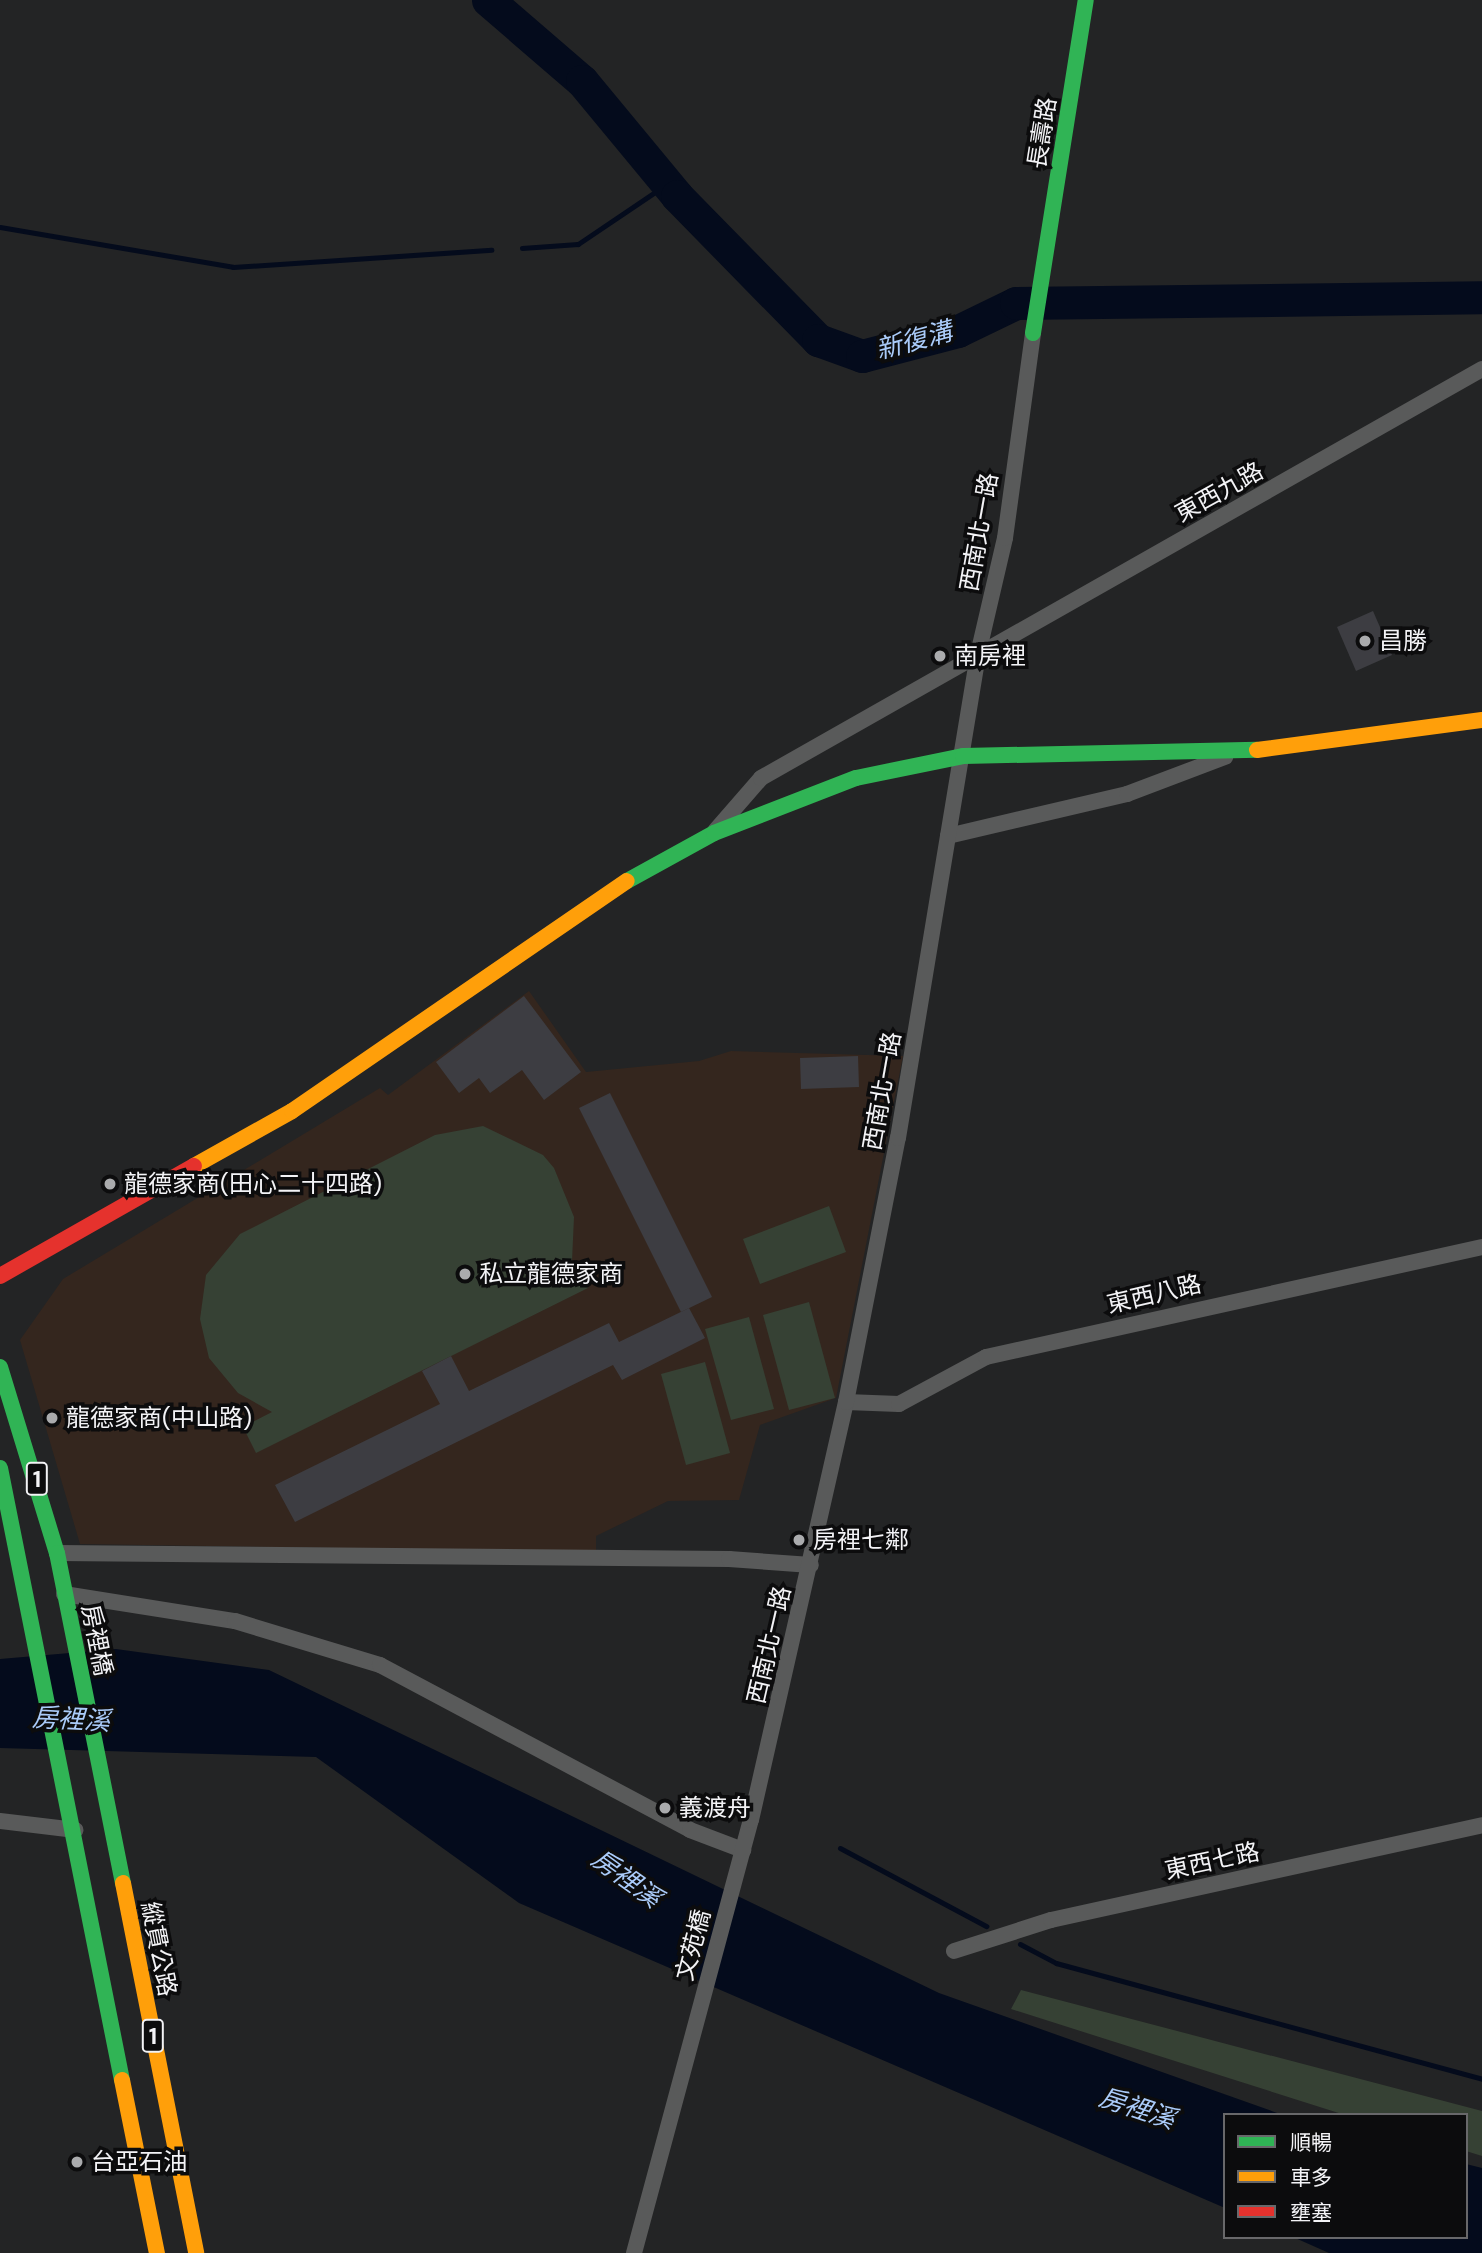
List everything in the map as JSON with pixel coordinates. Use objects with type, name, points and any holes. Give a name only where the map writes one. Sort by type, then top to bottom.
[{"type":"main road","name":"長壽路","points":[[1033,333],[1086,0]]},
{"type":"main road","points":[[0,1276],[292,1111],[631,878],[714,833],[856,778],[963,755],[1238,753],[1482,720]]},
{"type":"main road","name":"1","points":[[0,1367],[57,1553],[64,1594]]},
{"type":"main road","name":"1","points":[[0,1468],[31,1604],[157,2253]]},
{"type":"main road","name":"房裡橋","points":[[64,1594],[110,1819]]},
{"type":"main road","name":"縱貫公路","points":[[110,1819],[196,2253]]},
{"type":"street","name":"西南北一路","points":[[743,1850],[811,1565],[846,1402],[963,755],[978,654],[1005,538],[1033,333]]},
{"type":"street","name":"東西九路","points":[[714,833],[761,778],[1482,369]]},
{"type":"street","points":[[948,836],[1127,794],[1238,753]]},
{"type":"street","name":"東西八路","points":[[846,1402],[899,1404],[985,1357],[1482,1247]]},
{"type":"street","points":[[57,1553],[729,1559],[811,1565]]},
{"type":"street","points":[[64,1594],[235,1621],[380,1665],[690,1830],[743,1850]]},
{"type":"street","points":[[0,1821],[75,1830]]},
{"type":"street","name":"東西七路","points":[[954,1951],[1051,1920],[1482,1825]]},
{"type":"street","name":"文苑橋","points":[[634,2253],[743,1850]]},
{"type":"shaded area","name":"私立龍德家商","points":[[529,991],[586,1072],[699,1061],[731,1051],[903,1056],[836,1398],[760,1425],[739,1500],[668,1501],[596,1536],[596,1552],[80,1544],[20,1340],[63,1279],[380,1088],[388,1095]]},
{"type":"green space","points":[[483,1126],[543,1155],[554,1168],[574,1217],[572,1261],[588,1288],[256,1453],[243,1427],[272,1412],[238,1393],[209,1358],[200,1319],[206,1275],[240,1234],[435,1135]]},
{"type":"green space","points":[[829,1206],[846,1252],[760,1284],[743,1239]]},
{"type":"green space","points":[[809,1302],[835,1398],[789,1410],[763,1315]]},
{"type":"green space","points":[[749,1317],[774,1409],[731,1420],[705,1329]]},
{"type":"green space","points":[[705,1362],[730,1453],[686,1465],[661,1374]]},
{"type":"green space","points":[[1021,1990],[1482,2111],[1482,2156],[1468,2152],[1468,2113],[1339,2113],[1011,2009]]},
{"type":"water","name":"房裡溪","points":[[116,1649],[269,1670],[939,1993],[1277,2113],[1223,2113],[1223,2207],[519,1903],[316,1757],[0,1748],[0,1659]]},
{"type":"water","points":[[1468,2164],[1482,2168],[1482,2253],[1329,2253],[1298,2239],[1468,2239]]},
{"type":"building","name":"昌勝","points":[[1373,611],[1392,655],[1356,671],[1337,627]]},
{"type":"building","points":[[524,996],[581,1072],[544,1100],[522,1070],[490,1093],[479,1078],[459,1093],[436,1062]]},
{"type":"building","points":[[858,1056],[859,1087],[801,1089],[800,1058]]},
{"type":"building","points":[[610,1093],[712,1297],[681,1312],[579,1108]]},
{"type":"building","points":[[689,1308],[705,1338],[622,1380],[613,1365],[295,1522],[275,1485],[440,1404],[422,1371],[451,1356],[469,1391],[609,1323],[619,1342]]},
{"type":"waterway","name":"新復溝","points":[[488,0],[582,81],[677,196],[818,340],[862,356],[958,331],[1016,303],[1482,297]]},
{"type":"waterway","points":[[522,248],[578,244],[667,184]]},
{"type":"waterway","points":[[0,227],[233,267],[491,250]]},
{"type":"waterway","points":[[840,1848],[986,1926]]},
{"type":"waterway","points":[[1020,1944],[1056,1963],[1482,2079]]},
{"type":"traffic: fast","points":[[1033,333],[1086,0]]},
{"type":"traffic: fast","points":[[627,881],[714,833],[856,778],[963,756],[1257,750]]},
{"type":"traffic: fast","points":[[0,1367],[57,1553],[123,1883]]},
{"type":"traffic: fast","points":[[0,1468],[122,2080]]},
{"type":"traffic: slow","points":[[1257,750],[1482,720]]},
{"type":"traffic: slow","points":[[194,1166],[292,1111],[627,881]]},
{"type":"traffic: slow","points":[[123,1883],[196,2253]]},
{"type":"traffic: slow","points":[[122,2080],[157,2253]]},
{"type":"traffic: jam","points":[[0,1276],[194,1166]]},
{"type":"place","name":"昌勝","points":[[1365,641]]},
{"type":"place","name":"南房裡","points":[[940,656]]},
{"type":"place","name":"龍德家商(田心二十四路)","points":[[110,1184]]},
{"type":"place","name":"私立龍德家商","points":[[465,1274]]},
{"type":"place","name":"龍德家商(中山路)","points":[[52,1418]]},
{"type":"place","name":"房裡七鄰","points":[[799,1540]]},
{"type":"place","name":"義渡舟","points":[[665,1808]]},
{"type":"place","name":"台亞石油","points":[[77,2162]]}]
